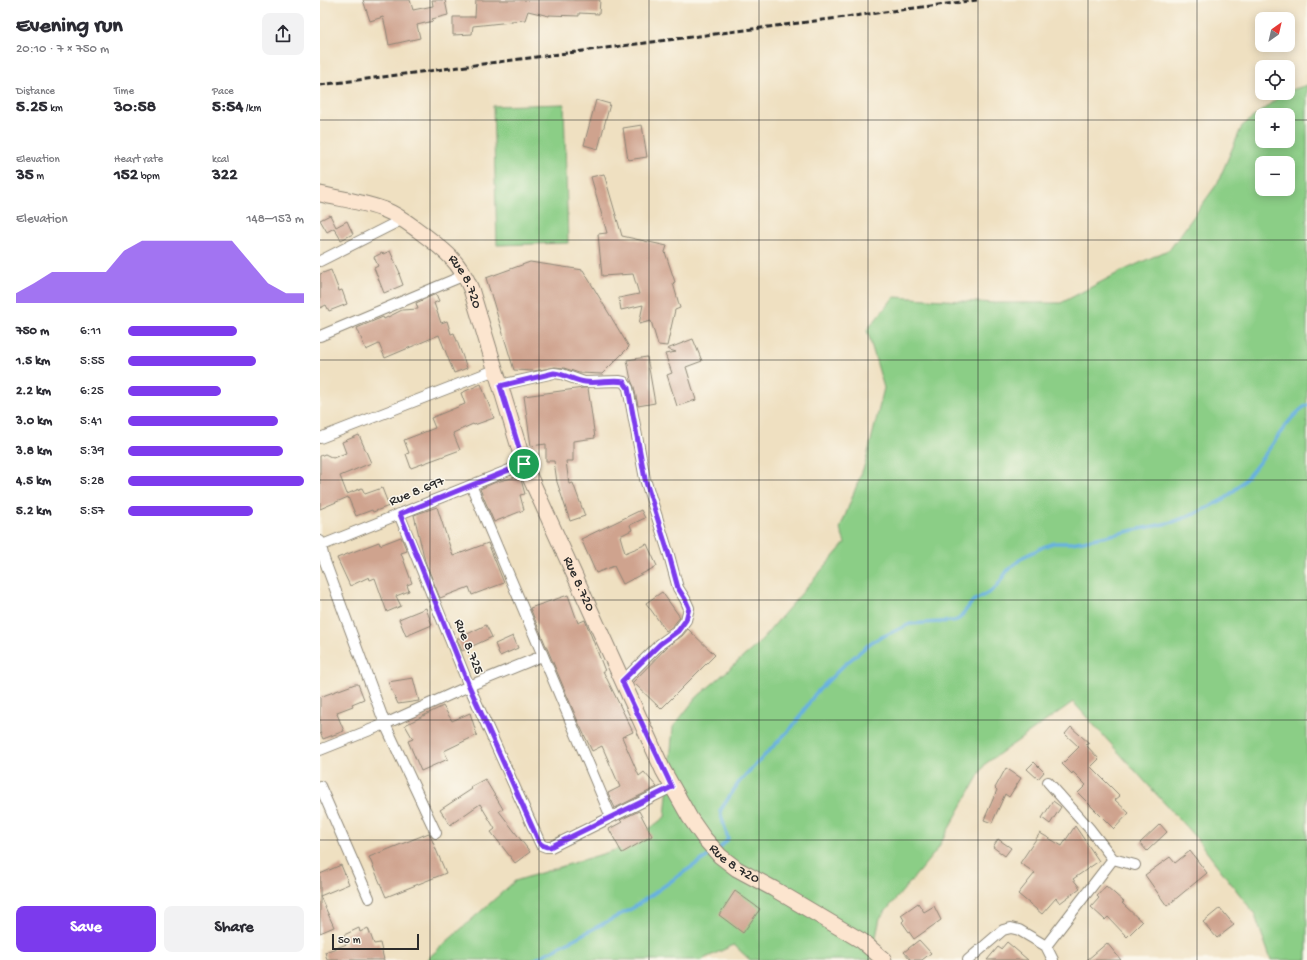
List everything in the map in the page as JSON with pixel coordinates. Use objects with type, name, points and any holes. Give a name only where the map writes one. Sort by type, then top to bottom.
[{"type":"main road","name":"Rue 8.720","points":[[320,194],[377,207],[403,219],[441,247],[465,275],[471,289],[524,464],[622,681],[672,787],[690,818],[716,852],[737,869],[862,941],[884,960]]},
{"type":"street","points":[[320,261],[403,219]]},
{"type":"street","points":[[320,336],[465,275]]},
{"type":"street","points":[[320,438],[495,370]]},
{"type":"street","points":[[500,386],[554,373],[562,374],[584,382],[624,382],[628,388],[645,479],[678,588],[689,608],[686,620],[678,631],[660,644],[622,681]]},
{"type":"street","name":"Rue 8.697","points":[[321,544],[524,464]]},
{"type":"street","points":[[471,486],[611,817]]},
{"type":"street","name":"Rue 8.725","points":[[320,750],[385,724],[469,686],[400,514]]},
{"type":"street","points":[[321,544],[324,560],[385,724],[436,833]]},
{"type":"street","points":[[542,656],[469,686],[541,845],[550,847],[672,787]]},
{"type":"street","points":[[1048,782],[1089,828],[1113,859],[1135,865]]},
{"type":"street","points":[[320,786],[369,898]]},
{"type":"street","points":[[1046,946],[1113,859]]},
{"type":"street","points":[[968,960],[1003,930],[1012,928],[1019,930],[1046,946],[1052,960]]},
{"type":"green space","points":[[1307,85],[1307,960],[1271,960],[1254,913],[1196,838],[1073,702],[985,764],[937,850],[880,918],[871,960],[750,960],[734,945],[701,960],[426,960],[515,881],[625,847],[665,817],[673,727],[696,698],[757,645],[845,543],[840,529],[866,461],[884,388],[867,330],[894,297],[995,303],[1061,303],[1120,272],[1170,249],[1217,184],[1242,126],[1255,116],[1255,148],[1295,148],[1295,108],[1265,108],[1275,100],[1295,100],[1295,89]]},
{"type":"green space","points":[[564,104],[568,243],[497,245],[493,106]]},
{"type":"building","points":[[363,0],[410,0],[413,10],[433,6],[432,0],[445,0],[448,15],[417,25],[420,38],[389,45],[383,17],[370,21]]},
{"type":"building","points":[[476,0],[600,0],[599,14],[579,13],[579,16],[549,16],[528,11],[525,20],[473,26],[472,34],[453,35],[453,17],[475,17]]},
{"type":"building","points":[[596,100],[610,104],[598,149],[584,145]]},
{"type":"building","points":[[642,125],[647,157],[628,160],[623,128]]},
{"type":"building","points":[[604,174],[622,236],[667,246],[665,252],[675,282],[673,283],[680,308],[675,310],[667,346],[658,345],[651,321],[639,324],[643,305],[621,310],[619,298],[639,294],[633,274],[602,276],[598,234],[607,233],[591,177]]},
{"type":"building","points":[[330,215],[336,227],[347,221],[353,234],[341,240],[334,228],[327,232],[320,220]]},
{"type":"building","points":[[390,251],[400,273],[399,274],[403,285],[384,293],[374,268],[378,266],[374,257]]},
{"type":"building","points":[[530,262],[583,270],[629,347],[602,374],[579,373],[564,368],[555,367],[534,371],[514,370],[486,278]]},
{"type":"building","points":[[331,270],[339,291],[342,290],[347,304],[329,311],[326,305],[320,308],[320,274]]},
{"type":"building","points":[[436,294],[439,301],[434,303],[441,323],[447,321],[451,334],[454,333],[467,368],[454,373],[439,335],[385,358],[379,344],[366,350],[357,328],[383,317],[384,319],[402,310],[418,309],[416,303]]},
{"type":"building","points":[[693,339],[702,361],[686,367],[696,400],[677,406],[667,375],[672,373],[665,354],[676,352],[667,349]]},
{"type":"building","points":[[647,357],[655,403],[638,406],[627,360]]},
{"type":"building","points":[[481,384],[494,418],[474,425],[473,424],[453,433],[460,450],[411,468],[406,454],[409,453],[404,440],[435,428],[431,418],[465,404],[461,393]]},
{"type":"building","points":[[588,388],[595,438],[573,441],[573,461],[566,461],[569,484],[573,483],[585,516],[570,521],[557,482],[554,461],[546,461],[546,444],[531,446],[524,396]]},
{"type":"building","points":[[359,435],[371,463],[340,476],[347,494],[362,488],[365,494],[382,488],[389,506],[356,516],[348,497],[320,509],[320,456],[325,454],[333,458],[346,453],[342,442]]},
{"type":"building","points":[[520,476],[525,494],[520,495],[524,510],[494,522],[480,489],[496,482]]},
{"type":"building","points":[[437,507],[453,556],[488,543],[504,583],[472,595],[469,587],[440,598],[425,561],[414,515]]},
{"type":"building","points":[[641,510],[645,518],[630,525],[632,530],[620,536],[625,553],[647,544],[657,566],[623,584],[614,566],[596,573],[581,539]]},
{"type":"building","points":[[401,537],[407,551],[401,553],[412,583],[407,585],[409,591],[396,596],[401,606],[387,612],[375,578],[370,580],[369,577],[350,586],[337,558],[379,542],[380,545]]},
{"type":"building","points":[[662,592],[680,617],[673,626],[666,631],[646,603]]},
{"type":"building","points":[[568,595],[578,623],[585,620],[605,671],[603,671],[633,732],[622,737],[639,776],[644,772],[657,787],[615,808],[608,793],[620,787],[602,746],[592,751],[530,608]]},
{"type":"building","points":[[426,608],[432,625],[406,636],[399,619]]},
{"type":"building","points":[[486,625],[492,637],[462,651],[457,639]]},
{"type":"building","points":[[688,629],[715,655],[661,709],[633,682],[668,646],[682,636]]},
{"type":"building","points":[[513,636],[518,648],[500,656],[495,644]]},
{"type":"building","points":[[413,678],[419,701],[398,704],[388,682]]},
{"type":"building","points":[[358,684],[364,699],[352,704],[353,706],[337,712],[344,731],[323,739],[320,732],[320,697]]},
{"type":"building","points":[[443,706],[452,721],[470,713],[477,735],[444,751],[448,759],[421,771],[408,741],[413,739],[405,725]]},
{"type":"building","points":[[1071,727],[1089,743],[1086,745],[1099,759],[1091,767],[1120,796],[1115,800],[1129,813],[1114,829],[1078,793],[1086,785],[1073,772],[1072,774],[1062,764],[1079,747],[1065,734]]},
{"type":"building","points":[[1034,762],[1044,772],[1038,779],[1027,769]]},
{"type":"building","points":[[1006,768],[1021,778],[1009,797],[1005,794],[992,823],[984,820],[997,790],[995,788]]},
{"type":"building","points":[[485,779],[503,809],[499,811],[530,852],[515,863],[491,832],[495,829],[480,804],[450,825],[440,810],[472,789],[470,787]]},
{"type":"building","points":[[1053,801],[1061,807],[1050,824],[1042,818]]},
{"type":"building","points":[[639,811],[652,836],[622,853],[609,829],[622,822],[620,820]]},
{"type":"building","points":[[1160,824],[1167,832],[1147,851],[1140,843]]},
{"type":"building","points":[[1075,826],[1099,861],[1073,879],[1080,888],[1060,903],[1056,898],[1042,914],[1018,894],[1035,873],[1020,863],[1040,833],[1062,846]]},
{"type":"building","points":[[429,833],[446,873],[386,897],[369,857]]},
{"type":"building","points":[[998,839],[1011,848],[1005,856],[993,847]]},
{"type":"building","points":[[1190,851],[1207,873],[1167,906],[1145,875],[1170,857],[1175,863]]},
{"type":"building","points":[[341,865],[349,884],[320,896],[320,874]]},
{"type":"building","points":[[1106,886],[1124,902],[1122,903],[1142,922],[1127,937],[1108,917],[1105,920],[1091,907],[1099,898],[1097,896]]},
{"type":"building","points":[[735,891],[760,909],[743,933],[719,915]]},
{"type":"building","points":[[320,896],[334,927],[320,933]]},
{"type":"building","points":[[918,903],[924,912],[934,906],[941,920],[914,939],[902,922],[904,920],[901,915]]},
{"type":"building","points":[[1220,908],[1234,925],[1217,938],[1203,922]]},
{"type":"building","points":[[359,928],[360,932],[368,928],[374,944],[380,943],[384,960],[327,960],[325,952],[347,944],[344,935]]},
{"type":"building","points":[[919,940],[931,953],[922,960],[911,960],[904,952]]},
{"type":"building","points":[[1007,942],[1028,960],[987,960],[998,947],[1001,949]]},
{"type":"building","points":[[1107,943],[1121,960],[1087,960]]},
{"type":"waterway","points":[[718,850],[728,839],[720,811],[739,782],[794,725],[815,694],[843,666],[873,641],[910,624],[954,621],[959,619],[973,601],[990,592],[997,586],[1008,570],[1023,557],[1043,547],[1053,543],[1083,541],[1173,522],[1197,513],[1226,498],[1224,499],[1250,474],[1292,418],[1307,405]]},
{"type":"waterway","points":[[534,960],[633,908],[713,853]]},
{"type":"railway","points":[[320,85],[977,0]]},
{"type":"route","points":[[554,373],[590,383],[624,382],[628,388],[645,479],[678,588],[689,608],[686,620],[678,631],[660,644],[622,681],[672,787],[550,847],[541,845],[539,842],[469,686],[400,514],[524,464],[500,386],[554,373]]}]
